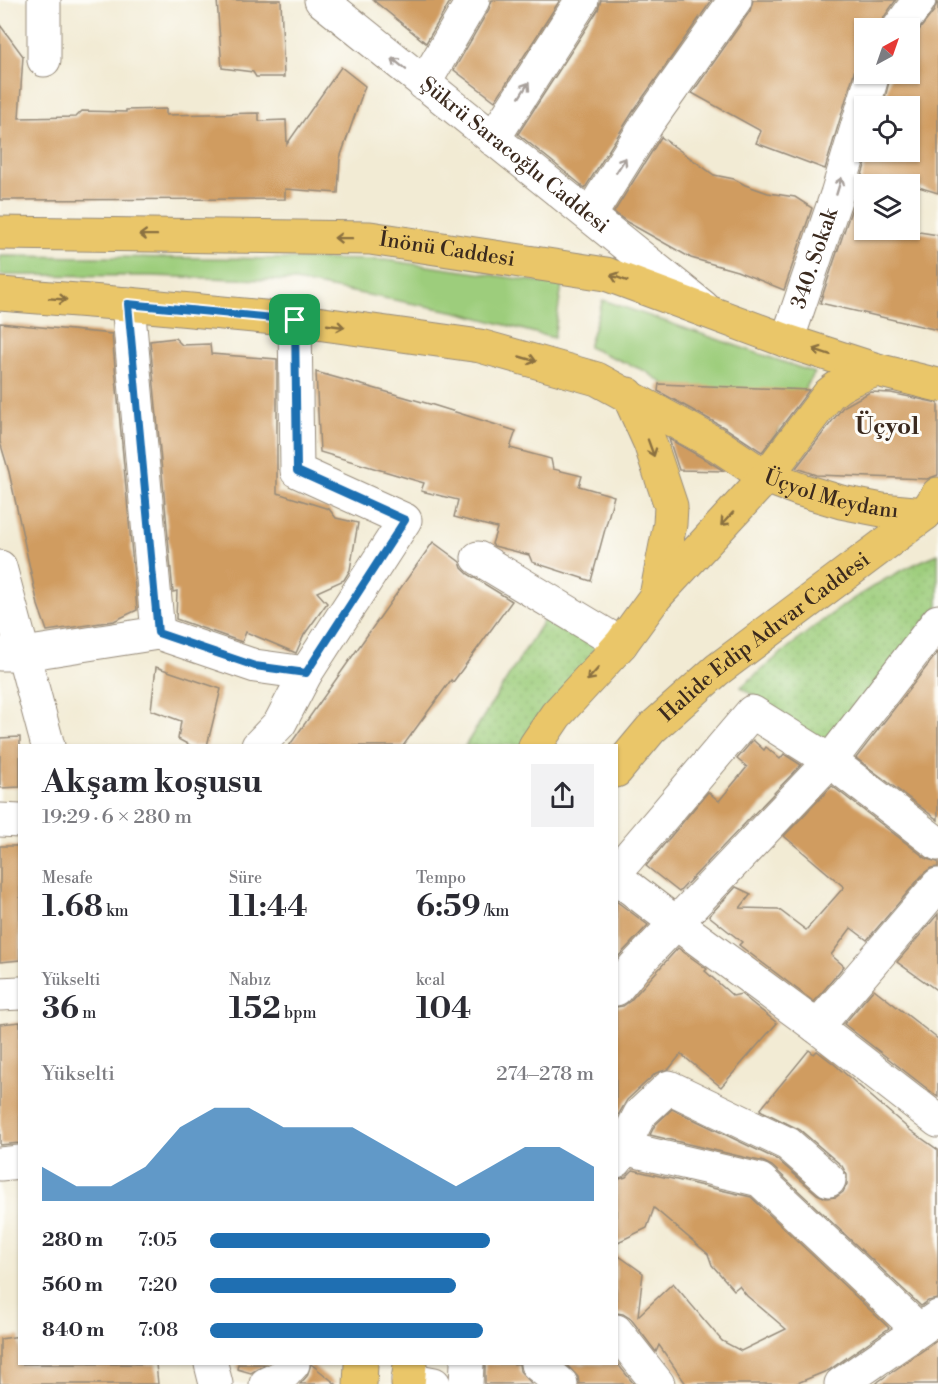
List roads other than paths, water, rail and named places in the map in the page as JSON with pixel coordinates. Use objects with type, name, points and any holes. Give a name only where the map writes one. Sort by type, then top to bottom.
[{"type":"main road","name":"İnönü Caddesi","points":[[0,233],[370,238],[606,274],[787,341],[877,370],[936,381]]},
{"type":"main road","points":[[0,294],[295,320],[480,346],[597,379],[718,445],[766,477],[656,596],[621,644],[556,715],[537,744]]},
{"type":"main road","name":"Üçyol Meydanı","points":[[877,370],[856,376],[839,385],[829,394],[766,477],[841,502],[882,510],[932,504]]},
{"type":"main road","points":[[628,394],[650,443],[671,506],[670,524],[656,596]]},
{"type":"main road","name":"Halide Edip Adıvar Caddesi","points":[[618,769],[651,729],[717,670],[932,504]]},
{"type":"main road","points":[[360,1384],[361,1365]]},
{"type":"street","points":[[44,0],[44,60]]},
{"type":"street","name":"Şükrü Saracoğlu Caddesi","points":[[321,0],[707,310]]},
{"type":"street","points":[[424,84],[473,0]]},
{"type":"street","points":[[492,139],[582,0]]},
{"type":"street","points":[[590,215],[649,121],[735,0]]},
{"type":"street","points":[[906,18],[919,0]]},
{"type":"street","name":"340. Sokak","points":[[787,341],[837,194],[870,84]]},
{"type":"street","points":[[128,304],[158,633]]},
{"type":"street","points":[[260,744],[280,723],[306,673],[405,520],[297,471],[295,320]]},
{"type":"street","points":[[478,558],[621,644]]},
{"type":"street","points":[[0,567],[12,654],[47,744]]},
{"type":"street","points":[[618,987],[830,761],[938,621]]},
{"type":"street","points":[[12,654],[158,633],[255,666],[306,673]]},
{"type":"street","points":[[618,870],[752,712],[830,761],[938,844]]},
{"type":"street","points":[[0,820],[18,821]]},
{"type":"street","points":[[618,879],[817,1027],[938,1121]]},
{"type":"street","points":[[817,1027],[938,885]]},
{"type":"street","points":[[0,994],[18,993]]},
{"type":"street","points":[[829,1180],[788,1144],[669,1087],[640,1114],[620,1155],[760,1180],[928,1323],[841,1384]]},
{"type":"street","points":[[0,1164],[18,1162]]},
{"type":"street","points":[[618,1334],[658,1384]]},
{"type":"street","points":[[211,1365],[216,1384]]},
{"type":"street","points":[[266,1384],[280,1377],[292,1365]]},
{"type":"street","points":[[466,1384],[467,1365]]},
{"type":"street","points":[[538,1365],[561,1384]]},
{"type":"district","name":"Üçyol","points":[[887,427]]}]
